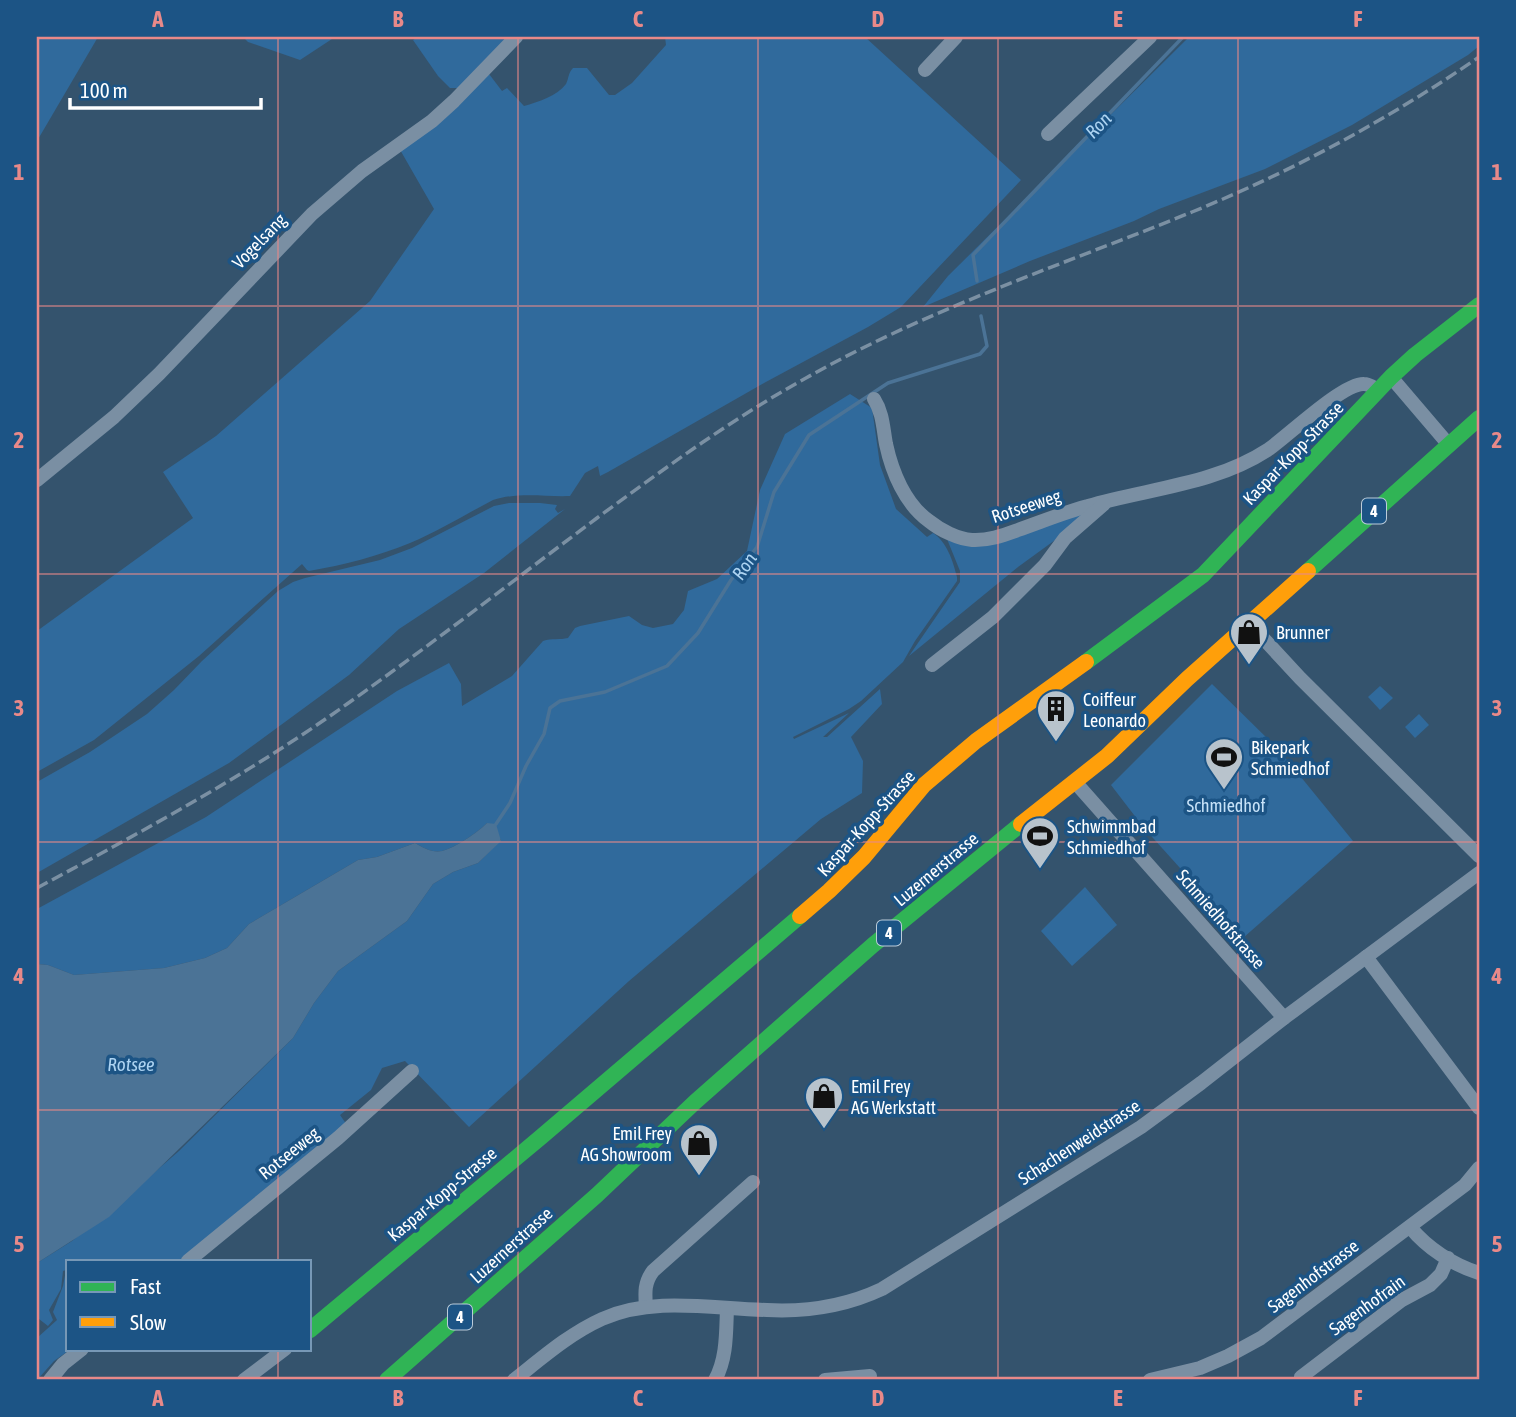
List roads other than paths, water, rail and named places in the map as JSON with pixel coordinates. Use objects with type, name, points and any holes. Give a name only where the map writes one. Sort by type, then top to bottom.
[{"type":"street","name":"Vogelsang","points":[[37,480],[114,417],[159,374],[312,214],[362,171],[432,121],[516,37]]},
{"type":"street","points":[[925,69],[956,37]]},
{"type":"street","points":[[1048,134],[1150,37]]},
{"type":"street","name":"Kaspar-Kopp-Strasse","points":[[312,1327],[830,891],[864,857],[924,785],[976,741],[1203,575],[1391,377],[1479,305]]},
{"type":"street","points":[[1391,377],[1449,445]]},
{"type":"street","name":"Rotseeweg","points":[[874,399],[882,415],[891,462],[914,508],[927,521],[957,536],[983,540],[1088,506],[1221,474],[1268,449],[1345,391],[1360,384],[1367,384],[1378,390]]},
{"type":"street","name":"Luzernerstrasse","points":[[387,1380],[597,1195],[695,1102],[873,945],[1107,756],[1163,700],[1479,418]]},
{"type":"street","name":"Rotseeweg","points":[[932,665],[993,617],[1045,565],[1065,538],[1108,501]]},
{"type":"street","points":[[1250,624],[1300,678],[1479,856]]},
{"type":"street","name":"Schmiedhofstrasse","points":[[1075,782],[1283,1018]]},
{"type":"street","name":"Schachenweidstrasse","points":[[514,1380],[566,1339],[602,1319],[646,1307],[804,1309],[825,1307],[864,1297],[881,1289],[1141,1127],[1479,873]]},
{"type":"street","points":[[1366,957],[1479,1108]]},
{"type":"street","name":"Rotseeweg","points":[[189,1260],[338,1138],[412,1071]]},
{"type":"street","name":"Sagenhofstrasse","points":[[1150,1380],[1200,1368],[1261,1338],[1465,1185],[1479,1168]]},
{"type":"street","points":[[646,1307],[645,1285],[653,1271],[753,1182]]},
{"type":"street","points":[[1410,1227],[1420,1239],[1448,1258],[1479,1273]]},
{"type":"street","name":"Sagenhofrain","points":[[1301,1377],[1402,1300],[1430,1284],[1441,1274],[1448,1258]]},
{"type":"street","points":[[715,1380],[725,1348],[727,1308]]},
{"type":"street","points":[[50,1380],[63,1364],[81,1350]]},
{"type":"street","points":[[244,1380],[284,1350]]},
{"type":"street","points":[[825,1380],[870,1376]]},
{"type":"water","name":"Rotsee","points":[[487,823],[496,824],[501,841],[478,863],[453,872],[433,884],[407,921],[338,971],[293,1038],[109,1217],[37,1263],[37,964],[48,965],[74,975],[164,968],[205,958],[227,948],[249,924],[358,860],[377,857],[415,843],[432,851],[442,851],[466,839]]},
{"type":"waterway","name":"Ron","points":[[977,281],[973,255],[1183,37]]},
{"type":"waterway","name":"Ron","points":[[496,824],[510,803],[544,734],[550,708],[560,701],[605,692],[667,666],[698,633],[731,580],[757,547],[774,492],[809,435],[888,383],[980,354],[987,346],[981,316]]},
{"type":"railway","points":[[37,888],[195,801],[310,730],[648,481],[725,427],[806,378],[852,353],[947,309],[1192,212],[1267,179],[1410,102],[1479,57]]},
{"type":"place","name":"Brunner","points":[[1249,666]]},
{"type":"place","name":"Coiffeur Leonardo","points":[[1056,743]]},
{"type":"place","name":"Bikepark Schmiedhof","points":[[1224,791]]},
{"type":"place","name":"Schwimmbad Schmiedhof","points":[[1040,870]]},
{"type":"place","name":"Emil Frey AG Werkstatt","points":[[824,1130]]},
{"type":"place","name":"Emil Frey AG Showroom","points":[[699,1177]]},
{"type":"park label","name":"Schmiedhof","points":[[1226,805]]}]
